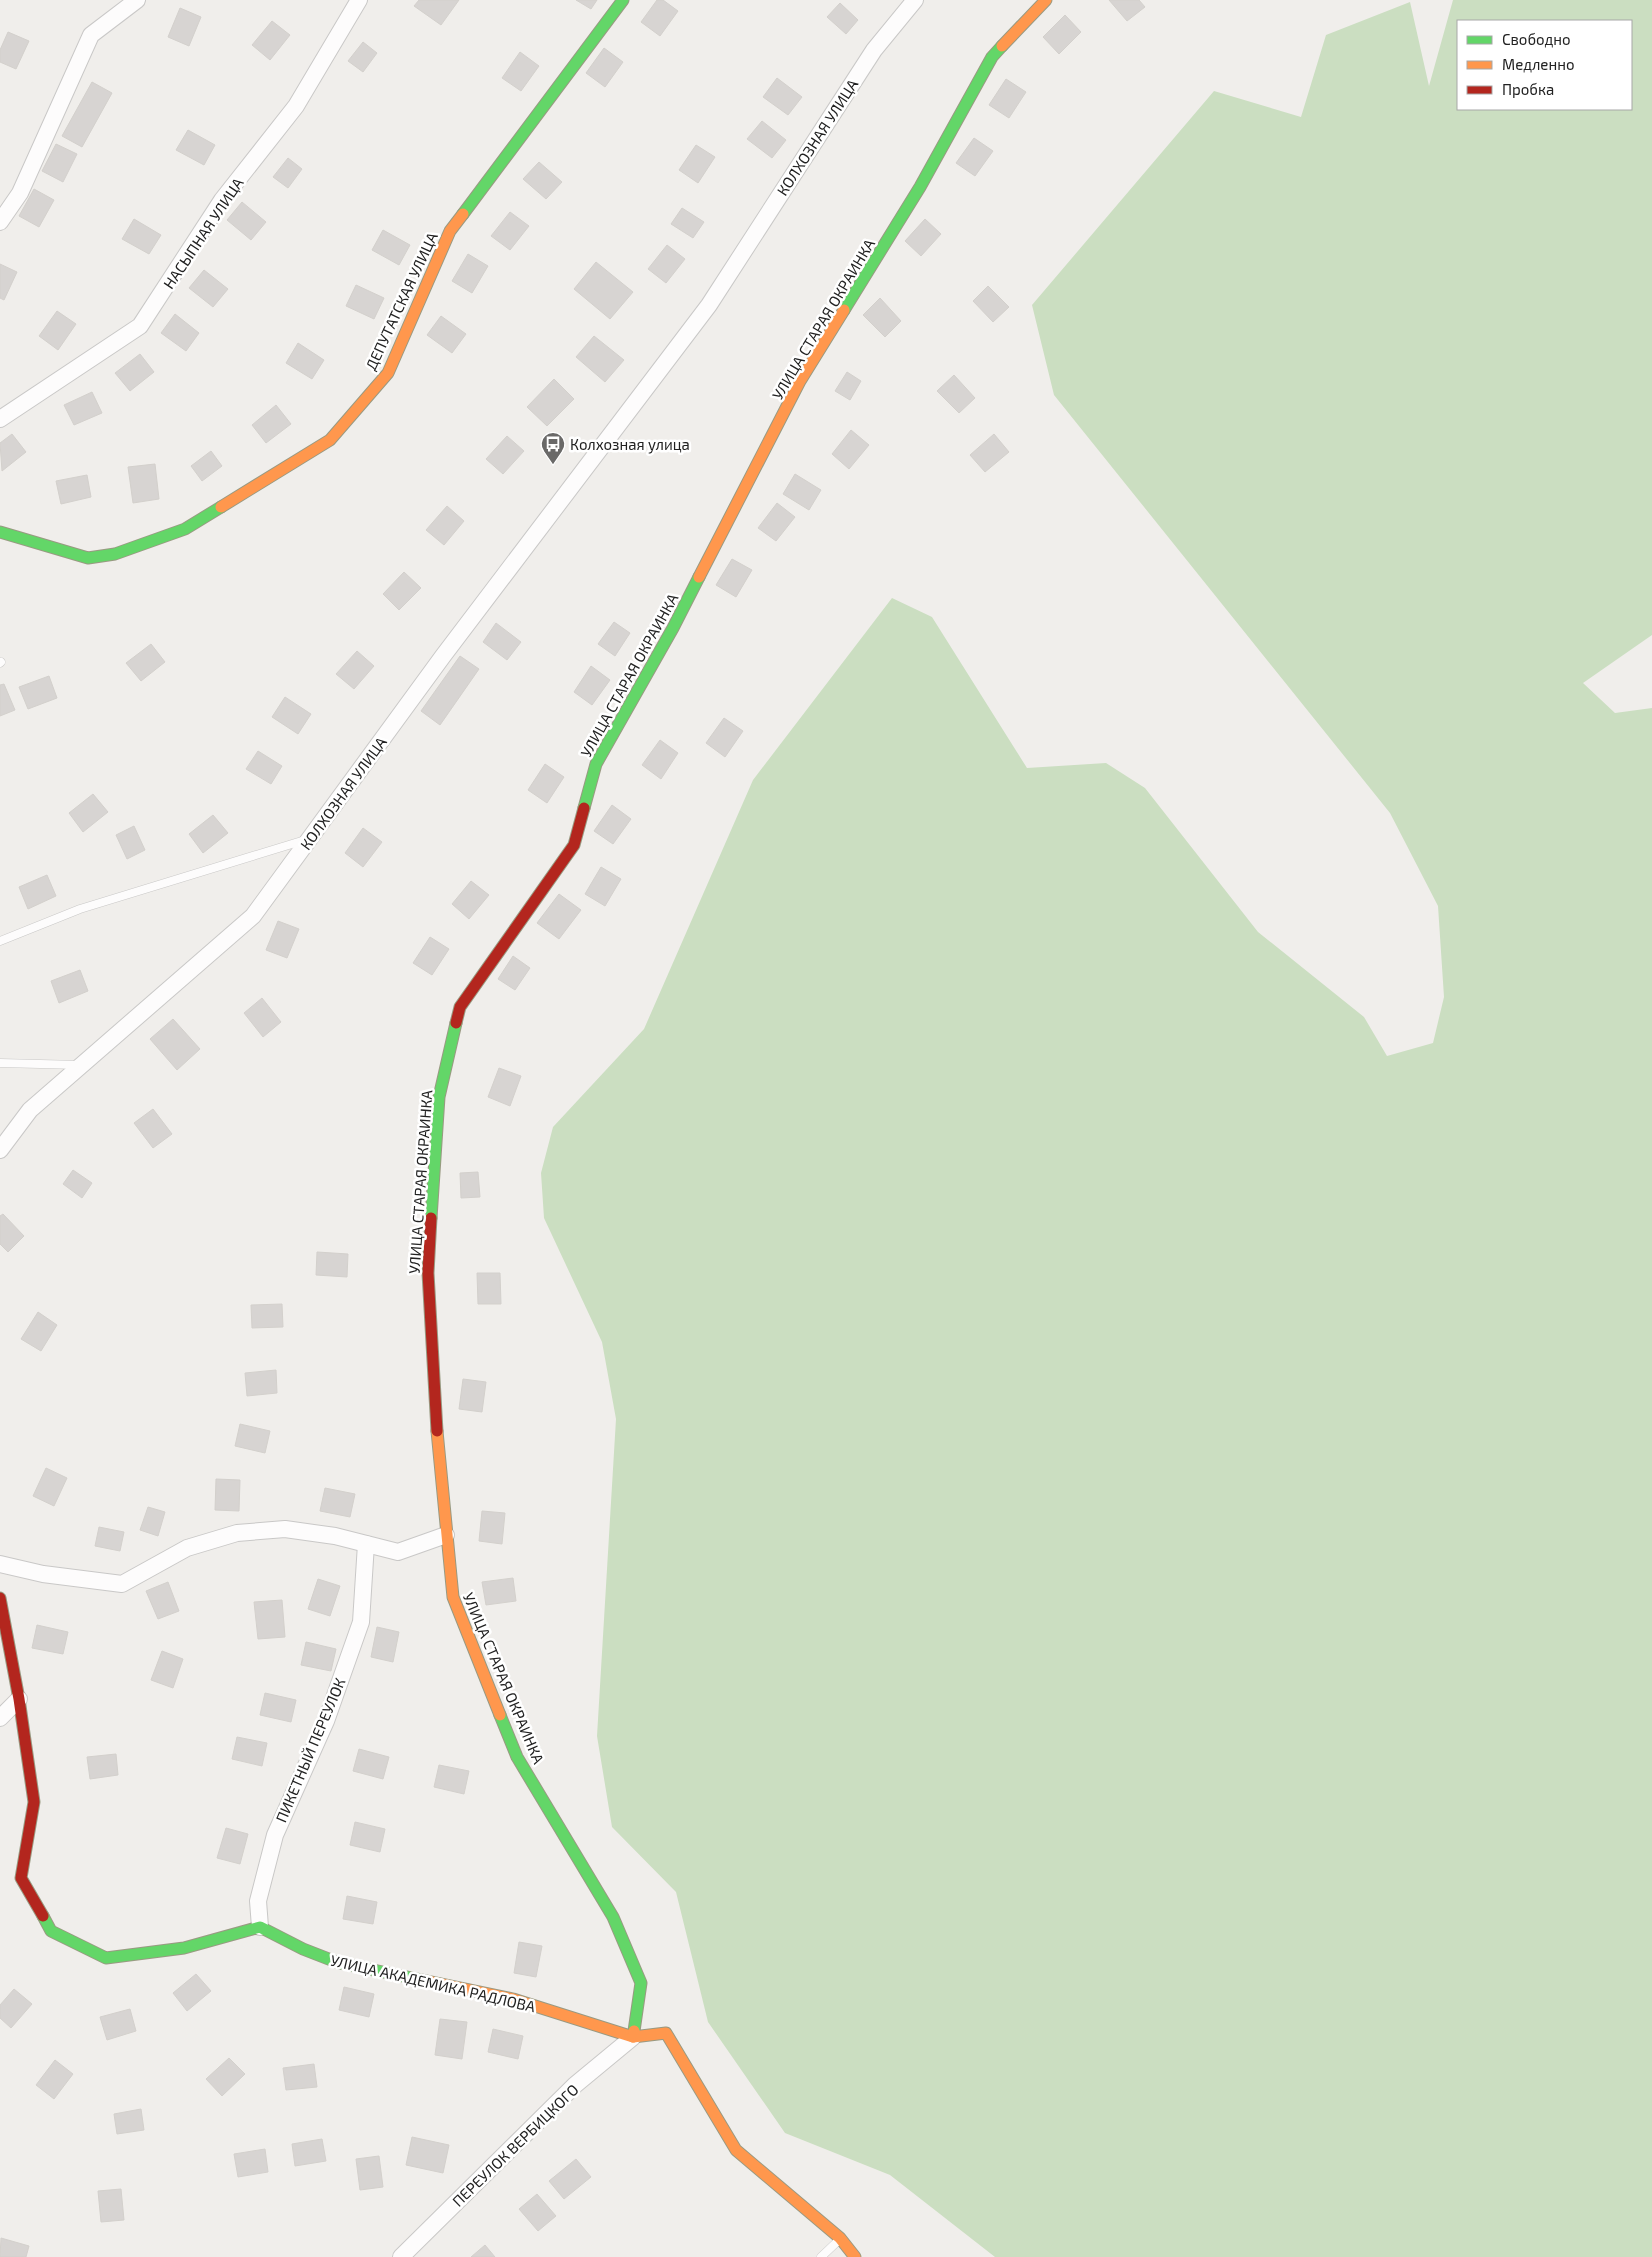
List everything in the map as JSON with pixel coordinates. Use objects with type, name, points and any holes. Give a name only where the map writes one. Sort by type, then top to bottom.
[{"type":"street","points":[[0,222],[20,193],[90,35],[137,0]]},
{"type":"street","name":"НАСЫПНАЯ УЛИЦА","points":[[0,419],[140,326],[222,200],[296,106],[358,0]]},
{"type":"street","name":"ДЕПУТАТСКАЯ УЛИЦА","points":[[0,532],[88,558],[115,554],[185,529],[330,440],[388,373],[450,231],[623,0]]},
{"type":"street","name":"КОЛХОЗНАЯ УЛИЦА","points":[[0,1150],[30,1110],[253,916],[449,648],[708,305],[874,50],[915,0]]},
{"type":"street","name":"УЛИЦА СТАРАЯ ОКРАИНКА","points":[[633,2037],[641,1983],[613,1917],[517,1757],[453,1597],[438,1459],[428,1273],[439,1097],[460,1007],[574,845],[596,764],[673,628],[800,381],[920,187],[992,57],[1046,0]]},
{"type":"street","points":[[0,1564],[43,1574],[122,1584],[187,1548],[237,1534],[285,1529],[335,1536],[398,1552],[446,1535]]},
{"type":"street","name":"ПИКЕТНЫЙ ПЕРЕУЛОК","points":[[260,1927],[258,1901],[275,1835],[326,1721],[361,1622],[366,1544]]},
{"type":"street","points":[[0,1598],[19,1699],[34,1802],[21,1878],[51,1931],[106,1958],[184,1948],[260,1927]]},
{"type":"street","points":[[0,1718],[19,1699]]},
{"type":"street","name":"УЛИЦА АКАДЕМИКА РАДЛОВА","points":[[260,1927],[303,1949],[339,1963],[513,1998],[633,2037]]},
{"type":"street","points":[[633,2037],[666,2033],[736,2150],[840,2238],[855,2257]]},
{"type":"street","name":"ПЕРЕУЛОК ВЕРБИЦКОГО","points":[[401,2257],[575,2085],[633,2037]]},
{"type":"lane","points":[[0,941],[80,909],[310,838]]},
{"type":"lane","points":[[0,1063],[82,1065]]},
{"type":"lane","points":[[821,2257],[840,2238]]},
{"type":"green space","points":[[1453,0],[1652,0],[1652,635],[1583,683],[1615,713],[1652,708],[1652,2257],[995,2257],[890,2175],[785,2133],[708,2022],[676,1892],[612,1827],[597,1736],[616,1419],[602,1342],[544,1218],[541,1173],[553,1127],[644,1029],[753,780],[892,598],[932,617],[1027,768],[1106,763],[1145,788],[1258,932],[1364,1017],[1387,1056],[1433,1043],[1444,997],[1438,906],[1390,813],[1054,395],[1032,305],[1214,91],[1301,117],[1326,35],[1410,2],[1429,86]]},
{"type":"building","points":[[419,0],[459,0],[441,25],[414,6]]},
{"type":"building","points":[[576,0],[597,0],[591,9]]},
{"type":"building","points":[[657,0],[663,0],[678,11],[660,36],[641,22]]},
{"type":"building","points":[[1109,0],[1139,0],[1145,7],[1127,21]]},
{"type":"building","points":[[840,3],[858,20],[846,34],[827,17]]},
{"type":"building","points":[[180,8],[201,17],[189,46],[168,37]]},
{"type":"building","points":[[1065,15],[1081,32],[1059,54],[1043,37]]},
{"type":"building","points":[[272,21],[290,35],[270,60],[252,45]]},
{"type":"building","points":[[8,32],[29,41],[16,69],[0,62],[0,50]]},
{"type":"building","points":[[363,42],[377,53],[363,72],[348,61]]},
{"type":"building","points":[[604,48],[623,62],[605,87],[586,73]]},
{"type":"building","points":[[520,52],[539,66],[521,91],[502,78]]},
{"type":"building","points":[[777,78],[802,97],[788,115],[763,97]]},
{"type":"building","points":[[1006,79],[1026,92],[1009,118],[989,105]]},
{"type":"building","points":[[92,82],[112,93],[82,147],[62,136]]},
{"type":"building","points":[[762,121],[786,140],[772,158],[747,139]]},
{"type":"building","points":[[188,130],[215,145],[204,165],[176,150]]},
{"type":"building","points":[[974,138],[993,151],[975,176],[956,163]]},
{"type":"building","points":[[56,144],[77,154],[63,182],[42,171]]},
{"type":"building","points":[[696,145],[715,157],[698,183],[679,170]]},
{"type":"building","points":[[288,158],[302,169],[288,188],[273,177]]},
{"type":"building","points":[[539,162],[562,182],[546,199],[523,179]]},
{"type":"building","points":[[34,189],[54,200],[39,227],[19,216]]},
{"type":"building","points":[[242,202],[266,222],[251,240],[227,220]]},
{"type":"building","points":[[682,208],[704,222],[693,238],[671,224]]},
{"type":"building","points":[[510,212],[529,226],[510,250],[491,236]]},
{"type":"building","points":[[134,219],[161,235],[149,254],[122,239]]},
{"type":"building","points":[[925,219],[941,234],[921,256],[905,241]]},
{"type":"building","points":[[383,230],[410,245],[399,265],[372,250]]},
{"type":"building","points":[[667,245],[685,259],[666,283],[648,269]]},
{"type":"building","points":[[468,254],[488,266],[472,293],[452,281]]},
{"type":"building","points":[[596,262],[633,292],[610,319],[574,289]]},
{"type":"building","points":[[0,264],[17,272],[4,300],[0,298]]},
{"type":"building","points":[[204,270],[228,289],[213,307],[189,288]]},
{"type":"building","points":[[356,285],[384,298],[374,319],[346,306]]},
{"type":"building","points":[[988,286],[1009,307],[993,322],[973,301]]},
{"type":"building","points":[[880,298],[901,321],[885,337],[863,315]]},
{"type":"building","points":[[57,311],[76,324],[58,350],[39,336]]},
{"type":"building","points":[[175,314],[199,333],[186,351],[161,333]]},
{"type":"building","points":[[441,316],[466,334],[452,353],[427,335]]},
{"type":"building","points":[[594,336],[624,360],[605,382],[576,357]]},
{"type":"building","points":[[298,343],[324,360],[312,379],[286,363]]},
{"type":"building","points":[[140,354],[154,372],[130,391],[115,373]]},
{"type":"building","points":[[847,372],[861,381],[850,400],[835,391]]},
{"type":"building","points":[[954,375],[975,398],[959,413],[937,391]]},
{"type":"building","points":[[554,379],[574,399],[547,426],[527,407]]},
{"type":"building","points":[[92,392],[102,413],[74,425],[64,405]]},
{"type":"building","points":[[276,405],[291,424],[266,443],[252,425]]},
{"type":"building","points":[[851,430],[869,445],[849,469],[832,454]]},
{"type":"building","points":[[12,434],[26,452],[2,471],[0,443]]},
{"type":"building","points":[[994,434],[1009,452],[985,472],[970,455]]},
{"type":"building","points":[[507,436],[524,451],[503,474],[486,459]]},
{"type":"building","points":[[211,451],[222,466],[202,481],[191,466]]},
{"type":"building","points":[[155,464],[159,499],[133,503],[128,467]]},
{"type":"building","points":[[795,474],[821,490],[809,510],[783,494]]},
{"type":"building","points":[[87,475],[91,497],[61,504],[56,481]]},
{"type":"building","points":[[777,503],[795,517],[776,541],[758,528]]},
{"type":"building","points":[[447,506],[464,521],[444,545],[426,530]]},
{"type":"building","points":[[732,559],[752,570],[736,597],[716,585]]},
{"type":"building","points":[[404,572],[421,588],[399,610],[383,594]]},
{"type":"building","points":[[614,622],[630,633],[615,656],[598,644]]},
{"type":"building","points":[[496,623],[521,642],[507,660],[483,642]]},
{"type":"building","points":[[151,644],[165,662],[141,681],[126,663]]},
{"type":"building","points":[[357,651],[374,666],[354,689],[336,674]]},
{"type":"building","points":[[460,656],[479,669],[440,725],[421,711]]},
{"type":"building","points":[[591,666],[610,680],[592,705],[574,692]]},
{"type":"building","points":[[49,676],[57,698],[28,709],[19,687]]},
{"type":"building","points":[[4,684],[15,710],[0,716],[0,685]]},
{"type":"building","points":[[285,697],[311,714],[298,734],[272,717]]},
{"type":"building","points":[[724,718],[743,731],[725,757],[706,743]]},
{"type":"building","points":[[660,740],[678,753],[661,779],[642,765]]},
{"type":"building","points":[[258,751],[282,766],[271,784],[246,769]]},
{"type":"building","points":[[545,764],[564,777],[547,803],[528,790]]},
{"type":"building","points":[[93,794],[108,812],[83,832],[69,813]]},
{"type":"building","points":[[612,805],[631,819],[613,844],[594,831]]},
{"type":"building","points":[[213,815],[228,833],[203,853],[189,834]]},
{"type":"building","points":[[134,826],[145,850],[127,859],[116,835]]},
{"type":"building","points":[[363,828],[382,842],[363,867],[345,853]]},
{"type":"building","points":[[601,867],[621,879],[605,906],[585,894]]},
{"type":"building","points":[[47,875],[56,896],[28,909],[19,887]]},
{"type":"building","points":[[471,881],[489,895],[469,919],[452,904]]},
{"type":"building","points":[[559,894],[581,910],[559,939],[537,923]]},
{"type":"building","points":[[278,921],[299,929],[287,958],[266,950]]},
{"type":"building","points":[[430,937],[449,949],[432,975],[413,963]]},
{"type":"building","points":[[513,956],[530,968],[515,990],[498,979]]},
{"type":"building","points":[[80,970],[88,991],[59,1003],[51,981]]},
{"type":"building","points":[[262,998],[281,1022],[263,1037],[244,1013]]},
{"type":"building","points":[[173,1019],[200,1049],[177,1070],[150,1039]]},
{"type":"building","points":[[499,1068],[521,1076],[510,1106],[488,1097]]},
{"type":"building","points":[[153,1109],[172,1134],[153,1148],[134,1123]]},
{"type":"building","points":[[73,1170],[92,1183],[82,1198],[63,1184]]},
{"type":"building","points":[[478,1172],[480,1197],[461,1198],[460,1173]]},
{"type":"building","points":[[3,1214],[24,1236],[8,1252],[0,1244],[0,1216]]},
{"type":"building","points":[[317,1252],[348,1254],[347,1277],[316,1275]]},
{"type":"building","points":[[477,1273],[500,1273],[501,1304],[478,1304]]},
{"type":"building","points":[[282,1304],[283,1327],[252,1328],[251,1305]]},
{"type":"building","points":[[38,1312],[57,1325],[41,1351],[21,1339]]},
{"type":"building","points":[[276,1370],[277,1393],[247,1396],[245,1373]]},
{"type":"building","points":[[463,1379],[486,1382],[482,1412],[459,1409]]},
{"type":"building","points":[[240,1424],[270,1431],[265,1453],[235,1446]]},
{"type":"building","points":[[46,1468],[67,1478],[54,1506],[33,1496]]},
{"type":"building","points":[[216,1479],[240,1480],[239,1511],[215,1510]]},
{"type":"building","points":[[325,1488],[355,1494],[350,1517],[320,1511]]},
{"type":"building","points":[[148,1507],[165,1512],[158,1536],[140,1530]]},
{"type":"building","points":[[482,1511],[505,1513],[502,1544],[479,1541]]},
{"type":"building","points":[[99,1527],[124,1532],[120,1551],[95,1546]]},
{"type":"building","points":[[513,1578],[516,1601],[486,1605],[482,1582]]},
{"type":"building","points":[[318,1579],[340,1586],[330,1616],[308,1609]]},
{"type":"building","points":[[168,1582],[179,1611],[158,1619],[146,1591]]},
{"type":"building","points":[[282,1600],[285,1637],[258,1639],[254,1602]]},
{"type":"building","points":[[37,1625],[68,1632],[63,1654],[32,1648]]},
{"type":"building","points":[[377,1627],[399,1632],[393,1662],[371,1657]]},
{"type":"building","points":[[306,1642],[336,1649],[331,1671],[301,1665]]},
{"type":"building","points":[[162,1651],[183,1659],[173,1688],[151,1680]]},
{"type":"building","points":[[265,1693],[296,1700],[291,1722],[260,1715]]},
{"type":"building","points":[[237,1737],[267,1743],[262,1766],[232,1759]]},
{"type":"building","points":[[359,1749],[389,1757],[383,1779],[353,1771]]},
{"type":"building","points":[[116,1754],[118,1775],[90,1779],[87,1757]]},
{"type":"building","points":[[439,1765],[469,1771],[464,1794],[434,1787]]},
{"type":"building","points":[[355,1822],[385,1829],[380,1852],[350,1845]]},
{"type":"building","points":[[226,1828],[248,1834],[240,1864],[217,1858]]},
{"type":"building","points":[[347,1896],[377,1902],[373,1924],[343,1919]]},
{"type":"building","points":[[519,1942],[542,1946],[536,1977],[514,1973]]},
{"type":"building","points":[[196,1974],[211,1991],[187,2011],[173,1993]]},
{"type":"building","points":[[344,1987],[374,1994],[369,2017],[339,2010]]},
{"type":"building","points":[[14,1989],[32,2004],[11,2028],[0,2018],[0,2005]]},
{"type":"building","points":[[130,2009],[136,2031],[107,2040],[100,2017]]},
{"type":"building","points":[[440,2019],[467,2022],[462,2059],[435,2055]]},
{"type":"building","points":[[493,2029],[523,2036],[518,2059],[488,2052]]},
{"type":"building","points":[[229,2058],[245,2074],[222,2096],[206,2079]]},
{"type":"building","points":[[55,2060],[73,2074],[54,2099],[36,2085]]},
{"type":"building","points":[[314,2064],[317,2087],[286,2090],[283,2068]]},
{"type":"building","points":[[141,2109],[144,2130],[117,2134],[114,2114]]},
{"type":"building","points":[[412,2137],[449,2145],[443,2173],[406,2165]]},
{"type":"building","points":[[322,2139],[326,2161],[295,2166],[292,2144]]},
{"type":"building","points":[[265,2149],[268,2172],[238,2177],[234,2154]]},
{"type":"building","points":[[379,2156],[383,2187],[360,2190],[356,2159]]},
{"type":"building","points":[[576,2159],[591,2177],[564,2199],[549,2181]]},
{"type":"building","points":[[121,2189],[124,2220],[101,2222],[98,2191]]},
{"type":"building","points":[[537,2194],[556,2216],[538,2231],[519,2209]]},
{"type":"building","points":[[1,2238],[29,2246],[26,2257],[0,2257]]},
{"type":"building","points":[[485,2245],[495,2257],[471,2257]]},
{"type":"traffic: fast","points":[[463,214],[623,0]]},
{"type":"traffic: fast","points":[[844,310],[920,187],[992,57],[1002,46]]},
{"type":"traffic: fast","points":[[0,532],[88,558],[115,554],[185,529],[221,507]]},
{"type":"traffic: fast","points":[[584,808],[596,764],[673,628],[699,577]]},
{"type":"traffic: fast","points":[[431,1218],[439,1097],[456,1023]]},
{"type":"traffic: fast","points":[[500,1715],[517,1757],[613,1917],[641,1983],[634,2031]]},
{"type":"traffic: fast","points":[[43,1916],[51,1931],[106,1958],[184,1948],[260,1927],[303,1949],[339,1963],[422,1980]]},
{"type":"traffic: slow","points":[[1002,46],[1046,0]]},
{"type":"traffic: slow","points":[[221,507],[330,440],[388,373],[450,231],[463,214]]},
{"type":"traffic: slow","points":[[699,577],[800,381],[844,310]]},
{"type":"traffic: slow","points":[[437,1431],[453,1597],[500,1715]]},
{"type":"traffic: slow","points":[[422,1980],[513,1999],[633,2037]]},
{"type":"traffic: slow","points":[[634,2031],[633,2037],[666,2033],[736,2150],[840,2238],[855,2257]]},
{"type":"traffic: jam","points":[[456,1023],[460,1007],[574,845],[584,808]]},
{"type":"traffic: jam","points":[[431,1218],[428,1273],[437,1431]]},
{"type":"traffic: jam","points":[[0,1598],[19,1699],[34,1802],[21,1878],[43,1916]]},
{"type":"place","name":"Колхозная улица","points":[[553,465]]}]
